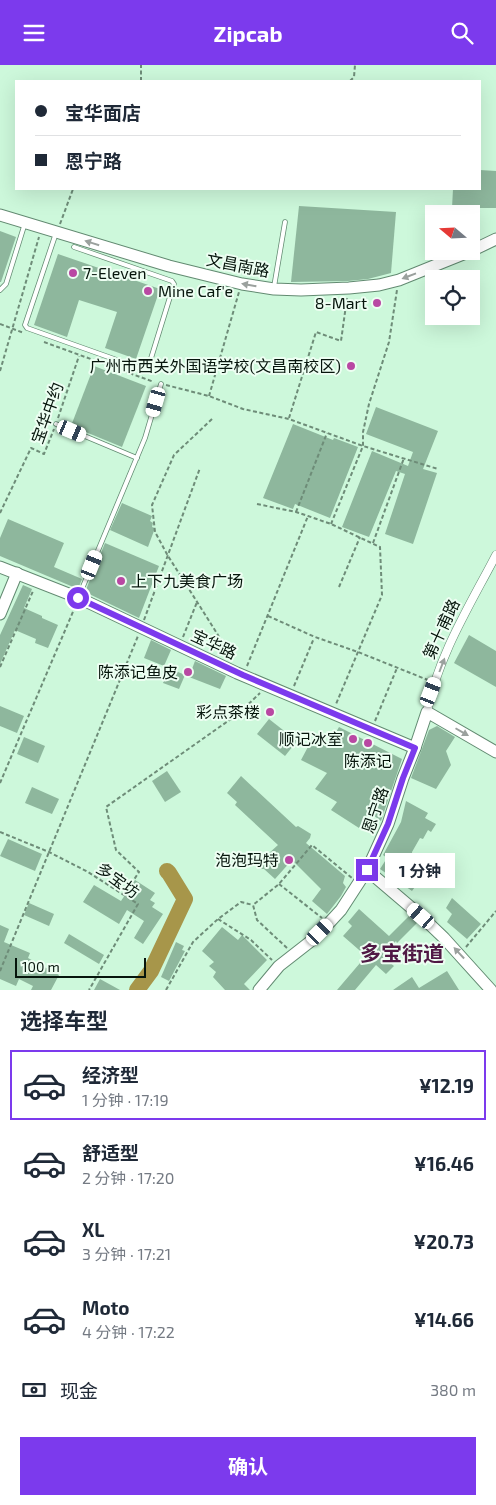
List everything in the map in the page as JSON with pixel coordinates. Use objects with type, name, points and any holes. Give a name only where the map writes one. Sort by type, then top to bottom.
[{"type":"street","name":"文昌南路","points":[[0,215],[180,269],[242,284],[274,289],[301,290],[379,285],[399,280],[449,260]]},
{"type":"street","name":"文昌南路","points":[[480,247],[496,239]]},
{"type":"street","name":"第十甫路","points":[[415,748],[427,712],[431,692],[447,652],[496,555]]},
{"type":"street","name":"宝华路","points":[[0,567],[78,598],[240,674],[415,748]]},
{"type":"street","points":[[0,614],[17,573]]},
{"type":"street","points":[[427,712],[496,751]]},
{"type":"street","name":"恩宁路","points":[[259,990],[280,966],[329,923],[341,910],[359,883],[388,824],[415,748]]},
{"type":"street","points":[[367,870],[421,916],[460,954],[491,990]]},
{"type":"lane","points":[[274,289],[285,222]]},
{"type":"lane","points":[[0,291],[6,284],[25,223]]},
{"type":"lane","points":[[57,233],[25,325],[26,328],[145,370],[148,368],[180,269]]},
{"type":"lane","points":[[74,247],[172,281],[174,284]]},
{"type":"lane","points":[[78,598],[145,438],[161,384]]},
{"type":"lane","points":[[56,424],[137,458]]},
{"type":"path","points":[[141,65],[141,80]]},
{"type":"path","points":[[351,80],[354,77],[354,65]]},
{"type":"path","points":[[57,233],[73,190]]},
{"type":"path","points":[[0,371],[42,228]]},
{"type":"path","points":[[331,524],[363,446],[363,432],[369,404],[389,341],[399,280]]},
{"type":"path","points":[[209,396],[242,284]]},
{"type":"path","points":[[289,419],[316,332],[341,341],[349,288]]},
{"type":"path","points":[[0,324],[31,336]]},
{"type":"path","points":[[40,340],[161,384],[209,396],[244,409],[289,419],[363,446],[438,469]]},
{"type":"path","name":"宝华中约","points":[[0,513],[31,449],[44,454],[80,355]]},
{"type":"path","points":[[212,419],[174,455],[152,505],[155,532],[240,674]]},
{"type":"path","points":[[296,512],[328,433]]},
{"type":"path","points":[[373,543],[404,458]]},
{"type":"path","points":[[0,971],[141,627],[200,468]]},
{"type":"path","points":[[257,504],[296,512],[331,524],[380,547],[382,595],[332,713]]},
{"type":"path","points":[[240,674],[268,616],[308,516]]},
{"type":"path","points":[[339,587],[360,537]]},
{"type":"path","points":[[0,667],[37,581]]},
{"type":"path","points":[[0,783],[78,598]]},
{"type":"path","points":[[180,646],[197,602]]},
{"type":"path","points":[[268,616],[314,637],[435,682]]},
{"type":"path","points":[[290,695],[314,637]]},
{"type":"path","points":[[371,730],[396,668]]},
{"type":"path","points":[[124,895],[139,872],[116,850],[106,807],[238,714],[267,686]]},
{"type":"path","name":"多宝坊","points":[[0,832],[88,872],[138,904],[89,990]]},
{"type":"path","points":[[253,905],[279,883],[312,845],[359,883]]},
{"type":"path","points":[[279,883],[329,923]]},
{"type":"path","points":[[166,990],[193,943],[218,919],[241,902],[253,905]]},
{"type":"path","points":[[253,905],[256,920],[294,955]]},
{"type":"path","points":[[460,954],[496,911]]},
{"type":"path","points":[[218,919],[251,940],[280,966]]},
{"type":"building","points":[[481,170],[496,171],[496,208],[480,208],[480,205],[452,205],[453,190],[481,190]]},
{"type":"building","points":[[299,206],[396,212],[391,273],[368,279],[348,281],[291,282]]},
{"type":"building","points":[[0,231],[16,237],[1,282],[0,282]]},
{"type":"building","points":[[58,254],[160,289],[136,359],[105,348],[117,312],[79,300],[67,337],[34,325]]},
{"type":"building","points":[[94,366],[146,386],[122,447],[71,426]]},
{"type":"building","points":[[376,407],[438,431],[423,469],[437,473],[413,544],[385,534],[405,474],[396,471],[369,537],[342,527],[372,451],[408,466],[413,452],[366,434]]},
{"type":"building","points":[[293,424],[333,440],[334,438],[358,447],[330,518],[295,504],[293,509],[263,498]]},
{"type":"building","points":[[122,503],[152,516],[150,521],[153,523],[152,527],[155,528],[148,547],[110,530]]},
{"type":"building","points":[[8,519],[64,543],[54,567],[82,579],[78,589],[0,556],[0,538]]},
{"type":"building","name":"上下九美食广场","points":[[105,543],[159,566],[139,618],[85,592]]},
{"type":"building","points":[[23,585],[32,589],[24,608],[58,625],[48,648],[35,643],[36,639],[15,630],[0,664],[0,635]]},
{"type":"building","points":[[469,635],[496,651],[496,687],[454,663]]},
{"type":"building","points":[[151,640],[171,650],[164,666],[144,658]]},
{"type":"building","points":[[195,661],[226,676],[220,689],[189,677]]},
{"type":"building","points":[[169,668],[185,675],[179,689],[163,683]]},
{"type":"building","points":[[0,706],[24,716],[17,733],[0,726]]},
{"type":"building","points":[[269,719],[297,741],[285,756],[257,734]]},
{"type":"building","points":[[437,726],[455,737],[446,751],[451,765],[436,789],[411,778],[429,730]]},
{"type":"building","points":[[339,727],[402,759],[381,821],[369,812],[359,828],[331,810],[337,802],[315,789],[327,773],[301,760],[309,745],[331,741]]},
{"type":"building","points":[[24,737],[45,746],[38,763],[17,754]]},
{"type":"building","points":[[167,771],[181,792],[165,802],[152,781]]},
{"type":"building","points":[[241,776],[296,827],[298,826],[311,834],[306,843],[345,876],[343,883],[346,887],[327,914],[312,901],[321,889],[292,860],[275,879],[264,869],[259,869],[256,861],[278,845],[235,805],[237,802],[227,793]]},
{"type":"building","points":[[32,787],[59,799],[52,814],[25,803]]},
{"type":"building","points":[[406,801],[428,813],[425,818],[436,824],[431,832],[428,830],[423,839],[420,838],[412,852],[413,862],[421,867],[412,881],[417,884],[412,891],[380,869],[387,858],[383,855],[401,822]]},
{"type":"building","points":[[8,839],[42,854],[35,871],[0,856]]},
{"type":"building","points":[[135,880],[155,893],[150,900],[155,903],[152,907],[163,914],[143,944],[134,938],[144,921],[127,910],[119,924],[83,902],[94,885],[121,901]]},
{"type":"building","points":[[452,898],[481,924],[467,939],[447,922],[452,914],[446,908]]},
{"type":"building","points":[[29,903],[54,914],[49,926],[24,915]]},
{"type":"building","points":[[359,909],[389,936],[409,916],[417,923],[382,956],[394,966],[386,974],[376,965],[355,990],[337,990],[366,956],[343,936],[352,926],[348,922]]},
{"type":"building","points":[[0,925],[9,929],[4,942],[30,953],[28,958],[59,975],[51,990],[31,990],[33,986],[19,979],[16,986],[0,979]]},
{"type":"building","points":[[222,927],[238,940],[242,935],[267,960],[244,984],[250,990],[225,990],[213,977],[216,972],[209,966],[214,962],[202,951]]},
{"type":"building","points":[[69,934],[104,955],[99,964],[64,943]]},
{"type":"building","points":[[176,942],[184,946],[182,950],[185,951],[169,981],[161,977]]},
{"type":"building","points":[[447,971],[459,990],[393,990],[412,977],[419,988]]},
{"type":"building","points":[[100,979],[120,990],[94,990]]},
{"type":"waterway","points":[[137,990],[151,971],[185,899],[167,871]]},
{"type":"place","name":"7-Eleven","points":[[73,273]]},
{"type":"place","name":"Mine Caf'e","points":[[148,291]]},
{"type":"place","name":"8-Mart","points":[[377,303]]},
{"type":"place","name":"广州市西关外国语学校(文昌南校区)","points":[[351,366]]},
{"type":"place","name":"上下九美食广场","points":[[121,581]]},
{"type":"place","name":"陈添记鱼皮","points":[[188,672]]},
{"type":"place","name":"彩点茶楼","points":[[270,712]]},
{"type":"place","name":"顺记冰室","points":[[353,739]]},
{"type":"place","name":"陈添记","points":[[368,743]]},
{"type":"place","name":"泡泡玛特","points":[[289,860]]},
{"type":"district","name":"多宝街道","points":[[402,954]]},
{"type":"route","points":[[78,598],[243,675],[415,748],[388,824],[367,870]]}]
